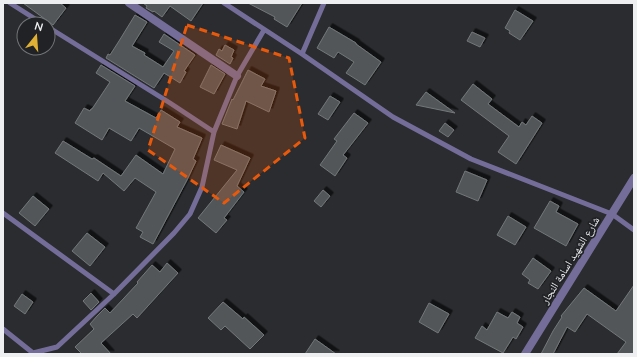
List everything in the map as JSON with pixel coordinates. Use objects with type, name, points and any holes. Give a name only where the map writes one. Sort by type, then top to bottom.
[{"type":"street","points":[[129,3],[237,76]]},
{"type":"street","name":"شارع الشهيد اسامة النجار","points":[[525,354],[634,178]]},
{"type":"lane","points":[[10,3],[30,16]]},
{"type":"lane","points":[[224,3],[393,116],[471,159],[612,214],[634,230]]},
{"type":"lane","points":[[302,54],[324,3]]},
{"type":"lane","points":[[3,330],[33,353],[57,347],[114,294],[174,233],[190,214],[202,187],[214,132],[237,76],[264,30]]},
{"type":"lane","points":[[56,32],[214,132]]},
{"type":"lane","points":[[3,213],[114,294]]},
{"type":"highlighted area","points":[[187,25],[289,58],[305,138],[224,203],[148,150]]},
{"type":"building","points":[[23,3],[60,3],[66,8],[56,21],[56,16],[41,16]]},
{"type":"building","points":[[143,3],[203,3],[191,21],[170,6],[162,17],[154,11],[153,12],[146,8],[147,6]]},
{"type":"building","points":[[248,3],[302,3],[287,27],[274,19],[275,17]]},
{"type":"building","points":[[515,10],[533,21],[520,40],[509,33],[510,31],[505,28]]},
{"type":"building","points":[[135,15],[147,22],[132,46],[145,53],[144,55],[163,67],[174,51],[159,42],[164,34],[195,55],[184,71],[186,72],[180,83],[164,73],[154,88],[106,58],[108,54],[110,55]]},
{"type":"building","points":[[329,27],[356,43],[381,62],[365,85],[346,73],[354,62],[338,52],[334,58],[317,48]]},
{"type":"building","points":[[472,32],[485,38],[480,47],[467,41]]},
{"type":"building","points":[[225,45],[234,50],[231,57],[233,58],[230,64],[216,55],[219,49],[222,51]]},
{"type":"building","points":[[101,65],[135,86],[125,101],[156,118],[161,110],[180,122],[177,127],[202,138],[193,159],[196,161],[153,244],[140,237],[143,232],[136,228],[156,192],[135,178],[124,191],[103,173],[98,181],[55,153],[63,141],[92,159],[94,158],[121,176],[136,155],[163,174],[175,149],[139,128],[131,141],[109,128],[102,140],[75,123],[84,108],[90,111],[92,109],[110,82],[96,73]]},
{"type":"building","points":[[211,65],[225,74],[214,94],[200,87]]},
{"type":"building","points":[[248,70],[265,79],[261,86],[276,91],[269,112],[246,101],[237,129],[222,124],[232,99],[233,100]]},
{"type":"building","points":[[473,84],[492,99],[488,104],[519,127],[522,122],[526,125],[532,116],[542,123],[516,164],[498,152],[509,136],[461,100]]},
{"type":"building","points":[[426,92],[455,113],[416,105]]},
{"type":"building","points":[[330,96],[340,102],[328,120],[318,114]]},
{"type":"building","points":[[354,113],[368,123],[343,155],[347,158],[335,176],[320,165],[337,141],[334,139]]},
{"type":"building","points":[[445,123],[454,130],[448,137],[439,131]]},
{"type":"building","points":[[221,145],[250,158],[237,186],[244,192],[224,218],[227,220],[216,233],[198,218],[237,170],[214,160]]},
{"type":"building","points":[[465,171],[487,180],[478,201],[456,192]]},
{"type":"building","points":[[323,190],[330,196],[321,207],[314,201]]},
{"type":"building","points":[[33,196],[49,209],[35,226],[19,213]]},
{"type":"building","points":[[550,201],[559,206],[556,212],[578,224],[566,246],[534,228]]},
{"type":"building","points":[[508,216],[526,227],[515,245],[497,235]]},
{"type":"building","points":[[87,233],[105,247],[90,266],[72,251]]},
{"type":"building","points":[[533,258],[551,271],[538,289],[528,283],[530,280],[522,274]]},
{"type":"building","points":[[167,263],[178,273],[137,318],[133,314],[101,343],[111,354],[82,354],[75,347],[94,329],[90,324],[97,316],[105,308],[110,313],[138,283],[137,282],[152,265],[160,272]]},
{"type":"building","points":[[634,285],[634,354],[617,354],[626,342],[587,314],[575,332],[567,327],[553,354],[541,354],[562,317],[561,316],[584,288],[616,311]]},
{"type":"building","points":[[91,293],[99,302],[91,310],[83,301]]},
{"type":"building","points":[[22,294],[33,302],[25,314],[14,306]]},
{"type":"building","points":[[223,302],[243,319],[244,317],[264,335],[250,349],[225,326],[221,330],[208,318]]},
{"type":"building","points":[[429,303],[449,314],[438,333],[419,322]]},
{"type":"building","points":[[497,312],[508,318],[512,312],[520,317],[517,323],[523,327],[516,339],[513,337],[503,353],[475,338],[482,326],[487,330]]},
{"type":"building","points":[[315,339],[336,354],[305,354]]}]
